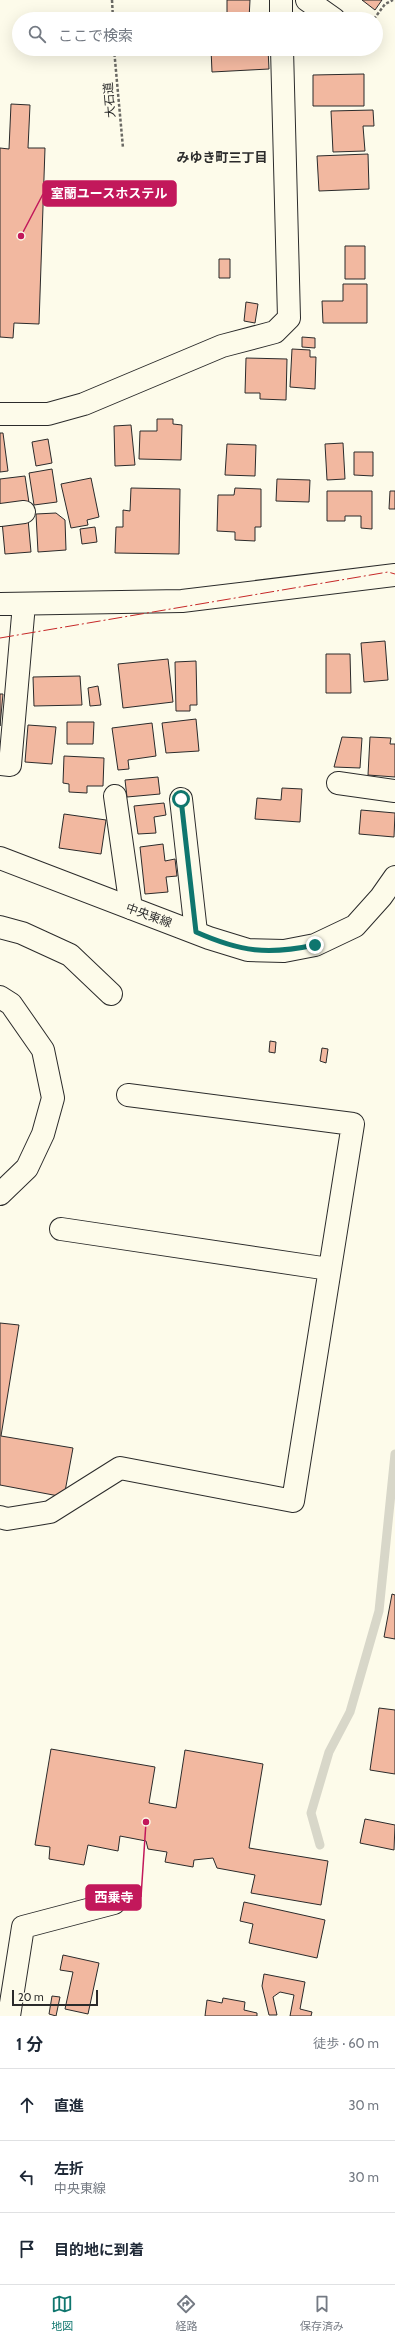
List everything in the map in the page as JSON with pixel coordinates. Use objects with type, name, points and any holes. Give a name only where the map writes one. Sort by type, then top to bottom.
[{"type":"street","points":[[281,0],[281,12]]},
{"type":"street","points":[[307,0],[324,12]]},
{"type":"street","points":[[0,414],[48,414],[84,404],[222,346],[276,332],[289,318],[282,56]]},
{"type":"street","points":[[0,515],[24,512]]},
{"type":"street","points":[[0,604],[182,600],[395,575]]},
{"type":"street","points":[[0,764],[10,764],[24,604]]},
{"type":"street","points":[[338,783],[395,791]]},
{"type":"street","points":[[114,796],[131,908]]},
{"type":"street","points":[[181,799],[196,932]]},
{"type":"street","name":"中央東線","points":[[0,858],[131,908],[248,950],[284,951],[315,945],[355,926],[381,897],[395,877]]},
{"type":"street","points":[[0,927],[22,933],[70,954],[111,994]]},
{"type":"street","points":[[0,997],[11,1004],[43,1050],[53,1098],[43,1134],[27,1168],[0,1194]]},
{"type":"street","points":[[0,1517],[7,1518],[50,1512],[120,1468],[293,1501],[353,1124],[128,1095]]},
{"type":"street","points":[[61,1229],[329,1269]]},
{"type":"street","points":[[9,2016],[23,1927],[114,1903]]},
{"type":"path","points":[[112,0],[113,12]]},
{"type":"path","points":[[379,12],[385,4],[393,0]]},
{"type":"path","name":"大石道","points":[[115,56],[123,148]]},
{"type":"building","points":[[227,0],[250,0],[249,12],[227,12]]},
{"type":"building","points":[[362,0],[382,0],[375,10]]},
{"type":"building","points":[[211,56],[268,56],[269,69],[212,72]]},
{"type":"building","points":[[364,74],[364,106],[313,106],[313,75]]},
{"type":"building","points":[[11,104],[30,105],[28,148],[45,148],[39,324],[14,323],[13,338],[0,337],[0,148],[9,149]]},
{"type":"building","points":[[373,110],[374,126],[363,126],[365,151],[333,152],[331,111]]},
{"type":"building","points":[[368,154],[369,189],[319,191],[317,156]]},
{"type":"building","points":[[345,246],[365,246],[365,279],[345,279]]},
{"type":"building","points":[[219,259],[230,259],[230,278],[219,278]]},
{"type":"building","points":[[343,284],[367,284],[367,323],[323,323],[322,301],[343,301]]},
{"type":"building","points":[[246,302],[258,304],[255,323],[244,321]]},
{"type":"building","points":[[302,337],[315,338],[315,348],[302,347]]},
{"type":"building","points":[[292,349],[310,350],[310,357],[316,357],[315,389],[290,387]]},
{"type":"building","points":[[246,358],[287,359],[286,400],[260,399],[260,393],[245,393]]},
{"type":"building","points":[[157,419],[173,419],[173,424],[182,425],[181,460],[139,459],[140,431],[157,431]]},
{"type":"building","points":[[131,425],[135,465],[115,466],[114,426]]},
{"type":"building","points":[[0,433],[3,433],[8,471],[0,472]]},
{"type":"building","points":[[48,439],[52,463],[36,466],[32,442]]},
{"type":"building","points":[[343,443],[345,479],[327,480],[325,444]]},
{"type":"building","points":[[227,444],[256,445],[255,476],[225,475]]},
{"type":"building","points":[[354,452],[373,452],[373,476],[354,475]]},
{"type":"building","points":[[52,469],[57,502],[34,505],[29,473]]},
{"type":"building","points":[[25,476],[29,503],[0,507],[0,479]]},
{"type":"building","points":[[91,478],[99,517],[87,520],[88,525],[71,528],[61,484]]},
{"type":"building","points":[[277,479],[310,480],[309,502],[276,501]]},
{"type":"building","points":[[131,488],[180,489],[179,554],[115,553],[116,527],[123,527],[123,510],[130,511]]},
{"type":"building","points":[[235,488],[261,489],[261,527],[255,527],[255,541],[235,540],[235,532],[217,531],[218,495],[234,495]]},
{"type":"building","points":[[327,491],[372,491],[372,529],[361,528],[361,516],[345,516],[345,521],[327,521]]},
{"type":"building","points":[[390,491],[395,491],[395,509],[389,509]]},
{"type":"building","points":[[56,513],[65,520],[66,550],[38,552],[36,514]]},
{"type":"building","points":[[28,519],[31,552],[5,554],[2,521]]},
{"type":"building","points":[[95,527],[97,542],[82,544],[80,529]]},
{"type":"building","points":[[385,641],[388,680],[364,682],[361,643]]},
{"type":"building","points":[[326,654],[350,654],[351,693],[326,693]]},
{"type":"building","points":[[168,659],[173,702],[123,708],[118,664]]},
{"type":"building","points":[[196,661],[197,705],[190,705],[190,711],[176,711],[175,662]]},
{"type":"building","points":[[80,676],[82,705],[34,706],[33,677]]},
{"type":"building","points":[[98,686],[101,705],[90,706],[88,688]]},
{"type":"building","points":[[0,694],[3,694],[0,726]]},
{"type":"building","points":[[196,719],[199,751],[166,753],[162,723]]},
{"type":"building","points":[[67,722],[94,722],[93,744],[67,744]]},
{"type":"building","points":[[152,723],[156,756],[128,760],[129,769],[118,770],[112,728]]},
{"type":"building","points":[[28,725],[56,727],[52,764],[25,762]]},
{"type":"building","points":[[342,737],[362,738],[360,768],[334,767]]},
{"type":"building","points":[[370,737],[391,738],[390,744],[395,744],[395,777],[368,775]]},
{"type":"building","points":[[64,756],[104,758],[103,786],[87,786],[87,793],[69,792],[69,784],[63,783]]},
{"type":"building","points":[[158,777],[160,794],[127,797],[125,780]]},
{"type":"building","points":[[282,788],[302,789],[300,822],[255,819],[257,798],[281,800]]},
{"type":"building","points":[[164,803],[166,815],[154,817],[156,833],[138,834],[134,806]]},
{"type":"building","points":[[361,810],[395,813],[394,837],[359,834]]},
{"type":"building","points":[[64,814],[106,820],[101,854],[59,848]]},
{"type":"building","points":[[163,844],[165,861],[175,859],[177,876],[166,877],[168,892],[145,894],[140,847]]},
{"type":"building","points":[[270,1041],[276,1042],[275,1053],[269,1052]]},
{"type":"building","points":[[322,1048],[328,1049],[326,1063],[320,1061]]},
{"type":"building","points":[[0,1323],[19,1325],[1,1436],[73,1448],[64,1497],[0,1485]]},
{"type":"building","points":[[392,1594],[395,1595],[395,1639],[384,1637]]},
{"type":"building","points":[[379,1708],[395,1710],[395,1774],[370,1770]]},
{"type":"building","points":[[51,1749],[155,1767],[149,1803],[176,1808],[185,1750],[263,1764],[249,1848],[328,1861],[321,1905],[251,1893],[255,1875],[217,1868],[213,1858],[194,1860],[193,1867],[165,1862],[167,1852],[148,1849],[146,1841],[120,1836],[118,1851],[88,1845],[84,1865],[49,1859],[50,1847],[35,1845]]},
{"type":"building","points":[[365,1819],[395,1825],[394,1850],[360,1843]]},
{"type":"building","points":[[244,1902],[325,1920],[317,1958],[249,1943],[253,1924],[240,1921]]},
{"type":"building","points":[[63,1955],[99,1963],[88,2014],[65,2009],[73,1972],[60,1970]]},
{"type":"building","points":[[264,1974],[305,1982],[300,2009],[312,2012],[311,2016],[290,2016],[294,1995],[280,1992],[273,1997],[277,2015],[269,2015],[262,1986]]},
{"type":"building","points":[[52,1996],[60,1997],[56,2016],[49,2014]]},
{"type":"building","points":[[223,1998],[245,2002],[244,2010],[257,2013],[257,2016],[205,2016],[207,2000],[222,2003]]},
{"type":"waterway","points":[[320,1845],[311,1813],[329,1752],[350,1712],[379,1611],[395,1454]]},
{"type":"power","points":[[0,638],[388,572],[395,574]]},
{"type":"place","name":"室蘭ユースホステル","points":[[21,236]]},
{"type":"place","name":"西乗寺","points":[[146,1822]]},
{"type":"district","name":"みゆき町三丁目","points":[[222,157]]},
{"type":"route","points":[[181,799],[196,932],[209,938],[248,950],[284,951],[315,945]]}]
